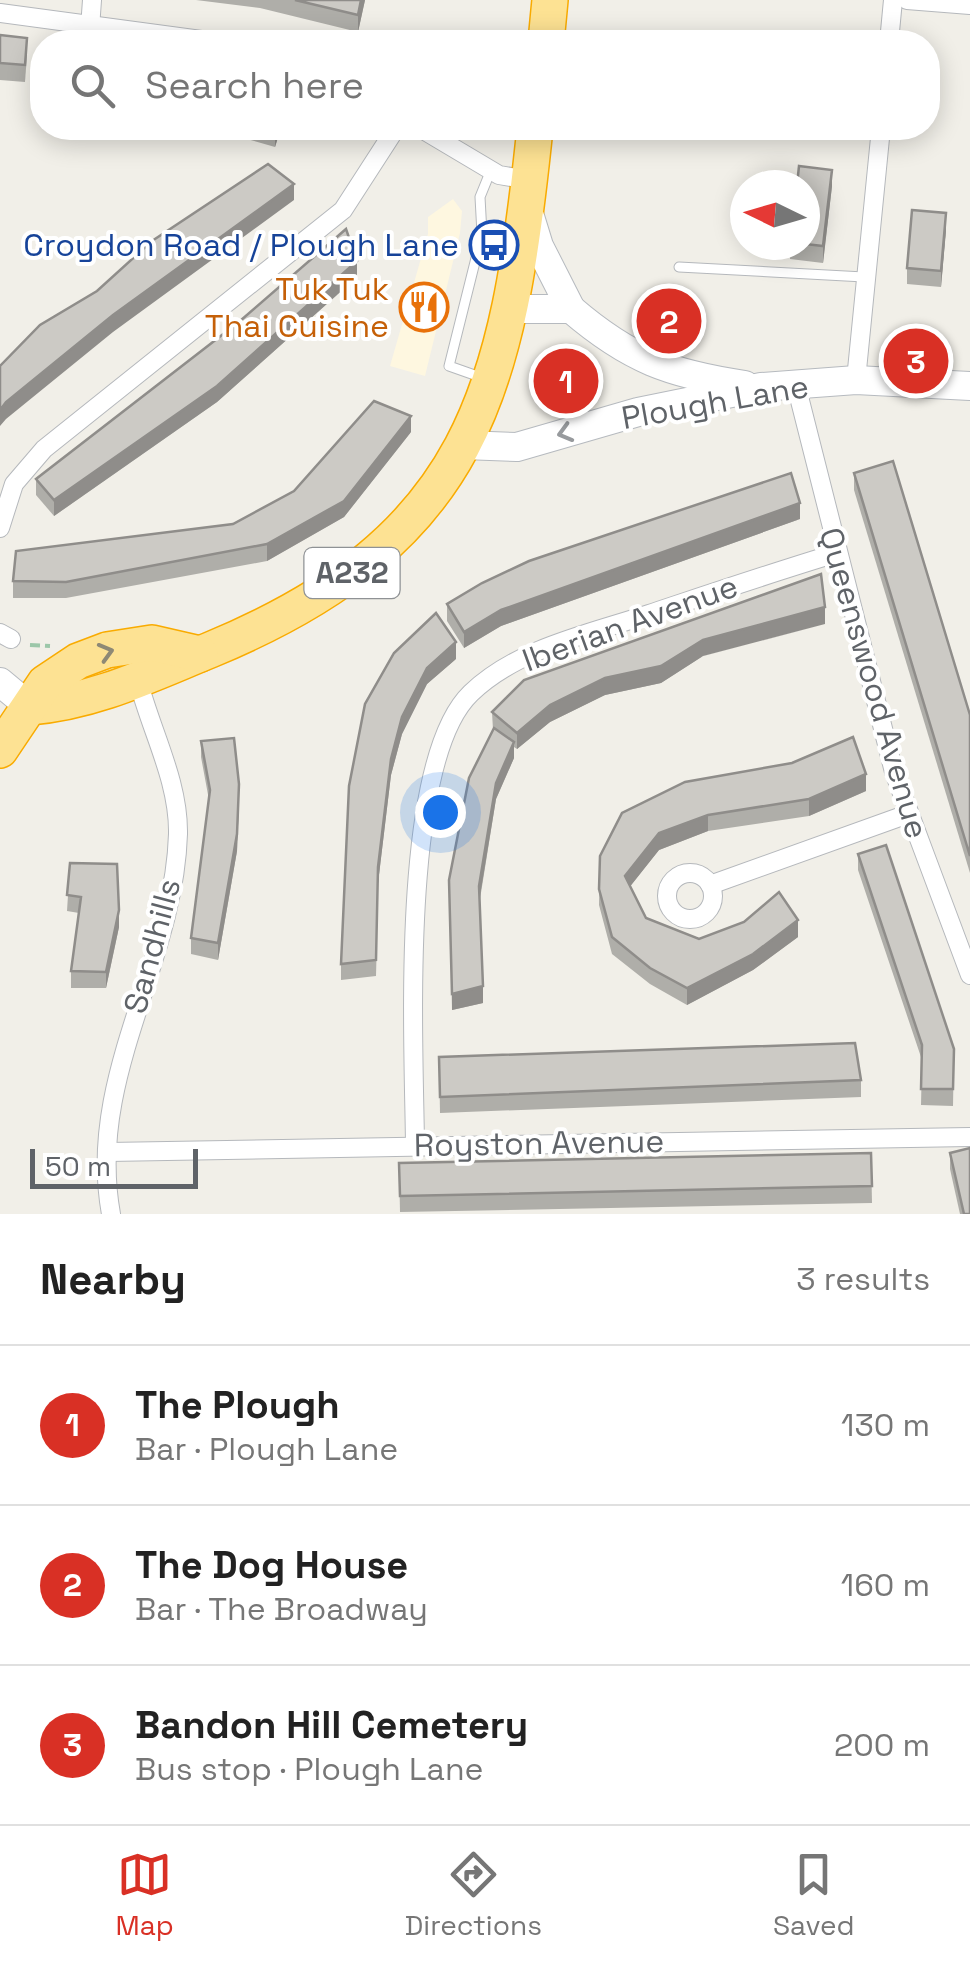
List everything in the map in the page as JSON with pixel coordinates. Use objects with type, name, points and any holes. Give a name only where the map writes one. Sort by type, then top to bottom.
[{"type":"highway","points":[[547,30],[550,0]]},
{"type":"highway","name":"A232","points":[[30,706],[75,703],[274,623],[379,554],[442,484],[464,445],[491,380],[511,309],[533,140]]},
{"type":"highway","points":[[0,750],[45,683],[107,650],[152,643],[200,654]]},
{"type":"main road","points":[[528,193],[540,246],[571,309],[610,343],[654,366],[762,388]]},
{"type":"main road","points":[[511,309],[571,309]]},
{"type":"main road","points":[[654,366],[661,408]]},
{"type":"main road","name":"Plough Lane","points":[[464,445],[517,447],[661,408],[762,388],[856,380],[970,386]]},
{"type":"main road","points":[[0,682],[30,706]]},
{"type":"street","points":[[90,28],[92,0]]},
{"type":"street","points":[[891,30],[894,0]]},
{"type":"street","points":[[908,0],[970,5]]},
{"type":"street","points":[[0,13],[108,30]]},
{"type":"street","points":[[0,528],[14,484],[44,448],[344,210],[388,140]]},
{"type":"street","points":[[440,140],[528,193]]},
{"type":"street","points":[[856,380],[880,140]]},
{"type":"street","name":"Queenswood Avenue","points":[[796,385],[908,814],[970,975]]},
{"type":"street","name":"Iberian Avenue","points":[[414,1145],[421,842],[437,754],[458,708],[492,676],[546,648],[837,553]]},
{"type":"street","name":"Sandhills","points":[[111,1214],[108,1152],[112,1090],[158,939],[176,848],[175,798],[138,680]]},
{"type":"street","points":[[710,885],[766,861],[908,814]]},
{"type":"street","name":"Royston Avenue","points":[[108,1152],[970,1136]]},
{"type":"lane","points":[[490,170],[479,205],[482,234],[449,366],[491,380]]},
{"type":"lane","points":[[680,267],[864,277]]},
{"type":"path","points":[[5,636],[33,646],[59,644]]},
{"type":"shaded area","points":[[453,199],[462,211],[460,233],[425,376],[390,366],[428,234],[428,217]]},
{"type":"building","points":[[295,0],[361,0],[358,15]]},
{"type":"building","points":[[0,35],[27,38],[25,65],[0,63]]},
{"type":"building","points":[[268,164],[294,184],[113,315],[0,410],[0,366],[40,325],[97,291],[152,241]]},
{"type":"building","points":[[799,166],[832,170],[823,246],[820,170],[799,170]]},
{"type":"building","points":[[912,210],[946,213],[941,271],[907,268]]},
{"type":"building","points":[[346,229],[357,261],[217,386],[54,500],[36,479],[240,321]]},
{"type":"building","points":[[374,401],[411,416],[344,501],[267,544],[66,582],[13,581],[16,551],[233,524],[294,491]]},
{"type":"building","points":[[893,461],[970,715],[970,856],[854,473]]},
{"type":"building","points":[[791,473],[800,503],[501,610],[464,632],[447,604],[529,561]]},
{"type":"building","points":[[821,574],[825,607],[703,640],[661,666],[605,678],[550,705],[517,733],[492,712],[524,680]]},
{"type":"building","points":[[436,613],[456,642],[427,668],[402,717],[391,759],[378,867],[376,960],[341,964],[349,786],[365,704],[394,653]]},
{"type":"building","points":[[494,728],[514,742],[496,783],[479,886],[483,986],[452,994],[449,880],[469,778]]},
{"type":"building","points":[[853,737],[866,774],[809,799],[708,815],[659,833],[625,876],[646,918],[699,939],[744,922],[779,892],[798,920],[753,954],[687,988],[650,968],[612,937],[599,889],[600,856],[622,813],[685,782],[792,763]]},
{"type":"building","points":[[234,738],[239,784],[237,834],[218,943],[191,938],[210,790],[201,741]]},
{"type":"building","points":[[886,845],[954,1049],[953,1089],[921,1089],[922,1045],[858,854]]},
{"type":"building","points":[[70,863],[117,864],[119,910],[106,972],[71,971],[81,897],[67,895]]},
{"type":"building","points":[[855,1043],[861,1080],[440,1097],[439,1057]]},
{"type":"building","points":[[970,1148],[970,1214],[964,1214],[950,1153]]},
{"type":"building","points":[[871,1153],[872,1186],[400,1196],[399,1163]]},
{"type":"place","name":"Croydon Road / Plough Lane","points":[[494,245]]},
{"type":"place","name":"Tuk Tuk Thai Cuisine","points":[[424,307]]},
{"type":"place","name":"The Dog House","points":[[669,321]]},
{"type":"place","name":"Bandon Hill Cemetery","points":[[916,361]]},
{"type":"place","name":"The Plough","points":[[566,381]]}]
